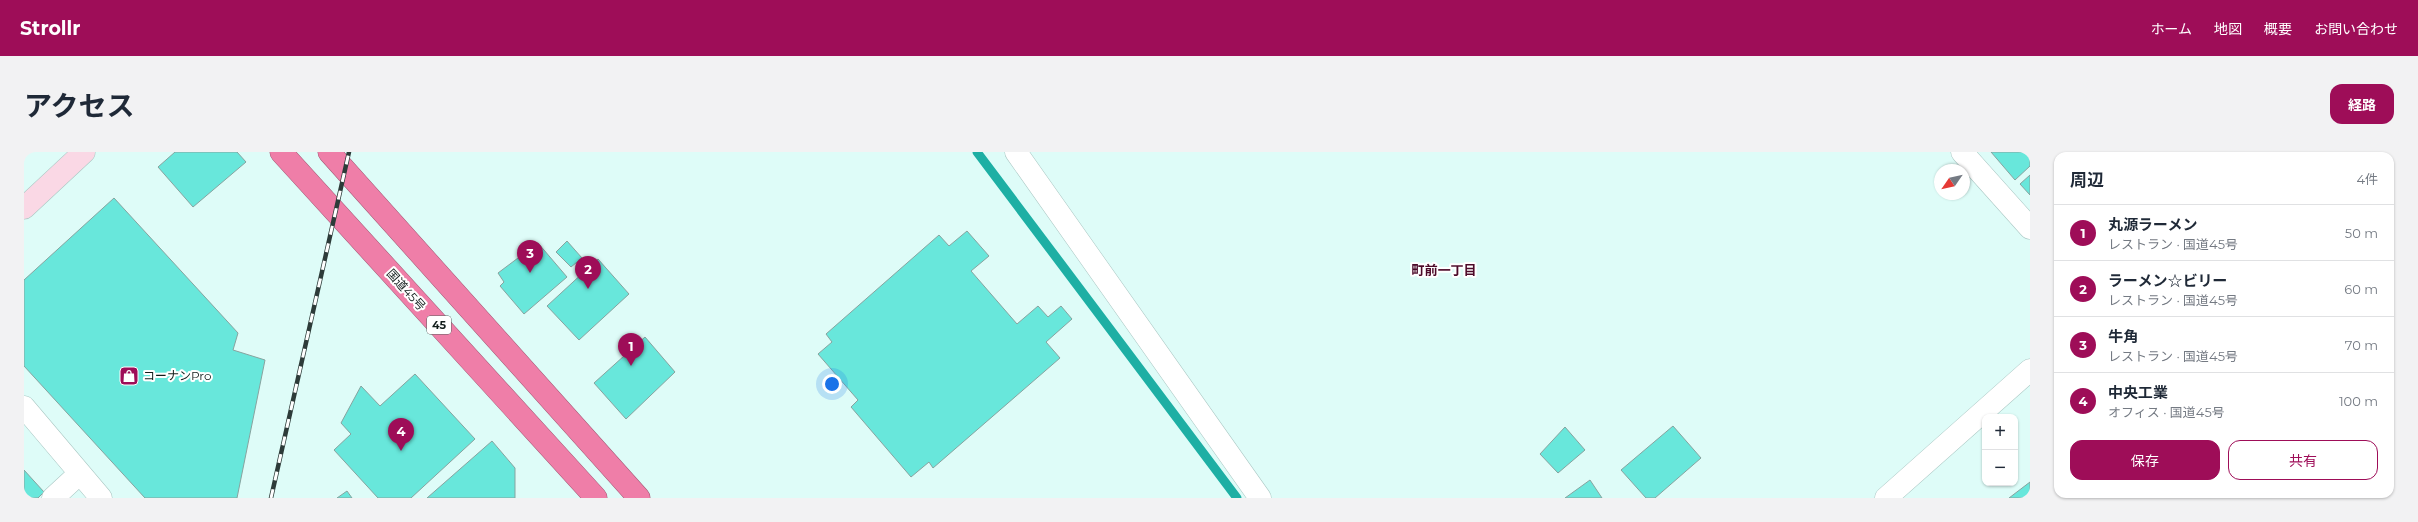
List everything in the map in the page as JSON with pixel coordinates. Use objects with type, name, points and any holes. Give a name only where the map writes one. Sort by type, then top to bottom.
[{"type":"highway","name":"国道45号","points":[[281,152],[596,498]]},
{"type":"highway","points":[[329,152],[639,498]]},
{"type":"street","points":[[24,208],[84,152]]},
{"type":"street","points":[[1016,152],[1260,498]]},
{"type":"street","points":[[1962,152],[2030,228]]},
{"type":"street","points":[[1886,498],[2030,370]]},
{"type":"street","points":[[24,407],[100,498]]},
{"type":"street","points":[[53,498],[79,474]]},
{"type":"building","points":[[175,152],[237,152],[246,162],[193,207],[158,167]]},
{"type":"building","points":[[1991,152],[2030,152],[2030,166],[2015,180]]},
{"type":"building","points":[[2030,175],[2030,195],[2020,184]]},
{"type":"building","points":[[114,198],[238,333],[233,350],[265,360],[237,498],[145,498],[24,366],[24,280]]},
{"type":"building","points":[[967,231],[989,256],[971,271],[1017,324],[1038,306],[1048,317],[1061,306],[1072,319],[1046,342],[1060,358],[933,468],[929,462],[911,477],[851,407],[858,400],[818,354],[832,342],[826,334],[939,235],[949,246]]},
{"type":"building","points":[[567,241],[582,258],[571,267],[556,252]]},
{"type":"building","points":[[538,243],[567,277],[524,314],[500,286],[504,282],[498,273]]},
{"type":"building","points":[[598,259],[629,294],[579,340],[547,306]]},
{"type":"building","points":[[645,337],[675,372],[626,419],[594,383]]},
{"type":"building","points":[[415,374],[475,439],[411,498],[378,498],[334,450],[351,434],[341,423],[361,386],[380,406]]},
{"type":"building","points":[[1673,426],[1701,458],[1655,498],[1646,498],[1621,470]]},
{"type":"building","points":[[1565,427],[1585,450],[1558,473],[1540,454]]},
{"type":"building","points":[[492,441],[515,468],[515,498],[427,498]]},
{"type":"building","points":[[24,470],[44,492],[38,498],[24,498]]},
{"type":"building","points":[[1590,480],[1602,498],[1565,498]]},
{"type":"building","points":[[2030,482],[2030,498],[2009,498]]},
{"type":"building","points":[[347,491],[352,498],[337,498]]},
{"type":"waterway","points":[[977,152],[1237,498]]},
{"type":"railway","points":[[271,498],[349,152]]},
{"type":"place","name":"牛角","points":[[530,273]]},
{"type":"place","name":"ラーメン☆ビリー","points":[[588,289]]},
{"type":"place","name":"丸源ラーメン","points":[[631,366]]},
{"type":"place","name":"コーナンPro","points":[[129,376]]},
{"type":"place","name":"中央工業","points":[[401,451]]},
{"type":"district","name":"町前一丁目","points":[[1444,270]]}]
